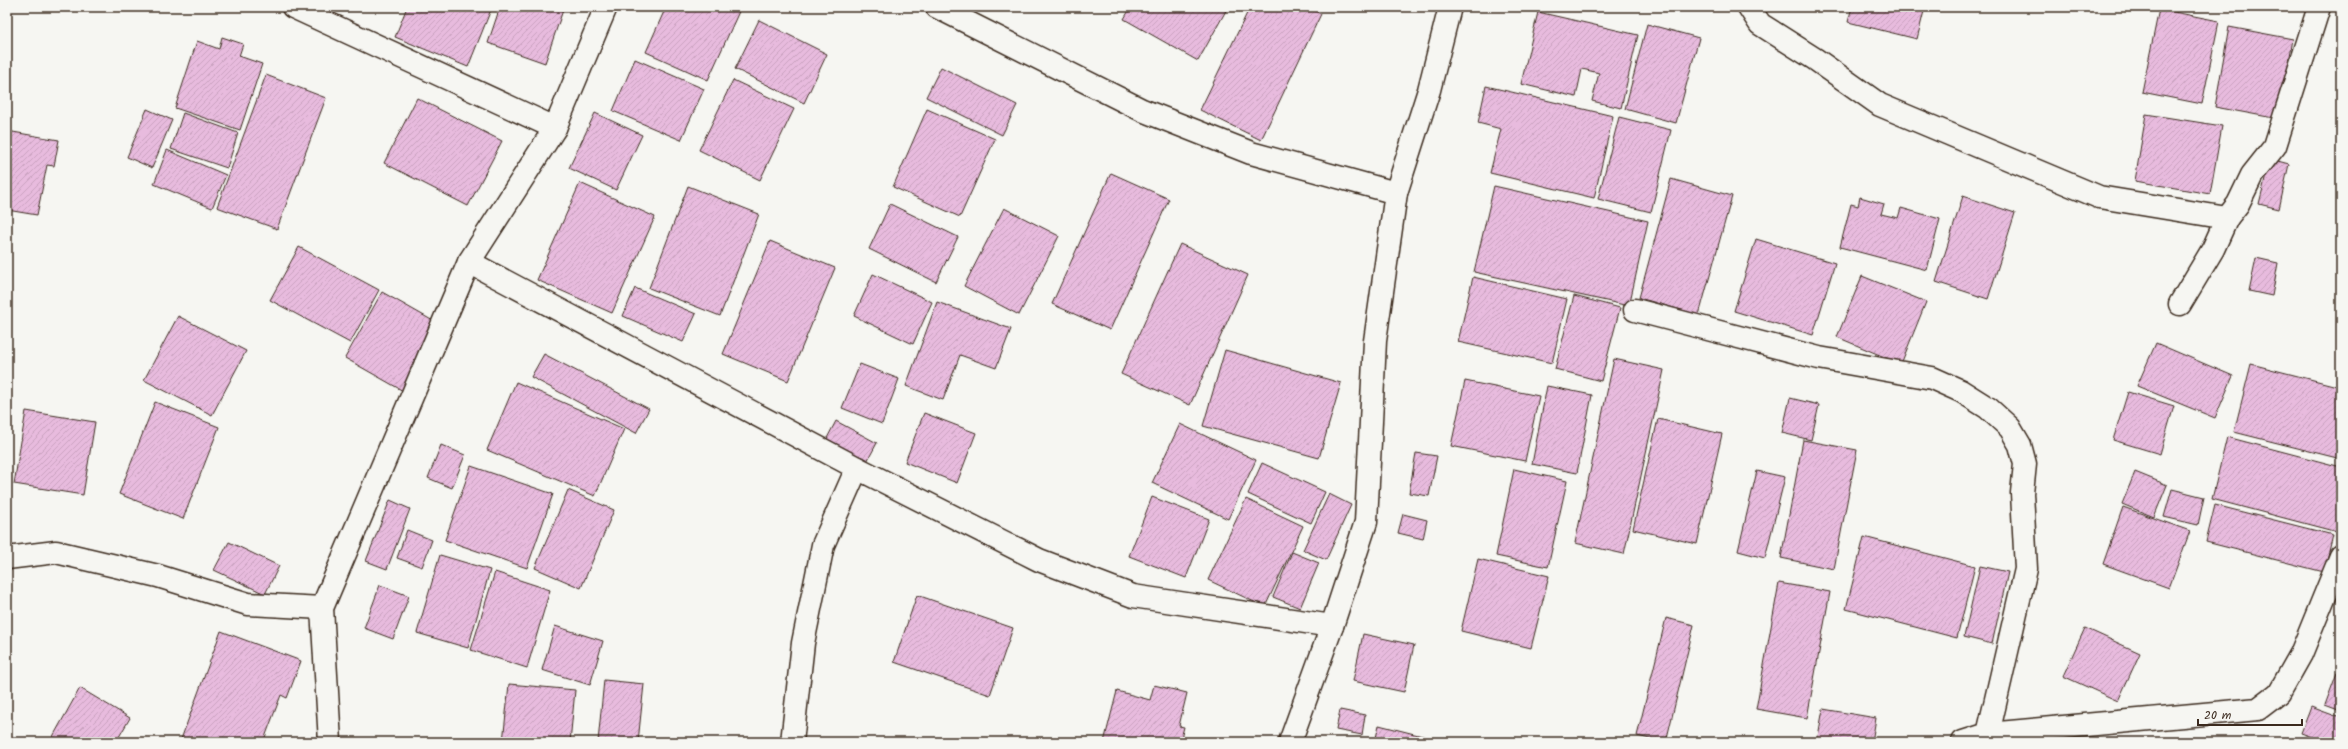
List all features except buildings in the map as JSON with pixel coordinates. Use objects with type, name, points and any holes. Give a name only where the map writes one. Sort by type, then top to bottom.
[{"type":"street","points":[[293,7],[555,128]]},
{"type":"street","points":[[330,742],[322,608],[470,262],[555,128],[606,7]]},
{"type":"street","points":[[937,7],[1142,110],[1251,153],[1396,193]]},
{"type":"street","points":[[1290,742],[1332,626],[1366,522],[1375,341],[1396,193],[1429,90],[1450,7]]},
{"type":"street","points":[[1749,7],[1760,24],[1815,59],[1880,105],[2099,197],[2227,218]]},
{"type":"street","points":[[2180,304],[2213,249],[2227,218],[2238,204],[2252,175],[2275,146],[2319,7]]},
{"type":"street","points":[[470,262],[857,468],[1039,560],[1133,596],[1332,626]]},
{"type":"street","points":[[1635,310],[1820,358],[1932,378],[1961,391],[1988,408],[2010,428],[2020,445],[2025,464],[2022,493],[2026,569],[1988,734]]},
{"type":"street","points":[[792,742],[803,643],[823,545],[857,468]]},
{"type":"street","points":[[7,558],[56,552],[158,576],[248,604],[322,608]]},
{"type":"street","points":[[1963,742],[1988,734],[2258,709],[2279,693],[2301,654],[2341,556]]}]
